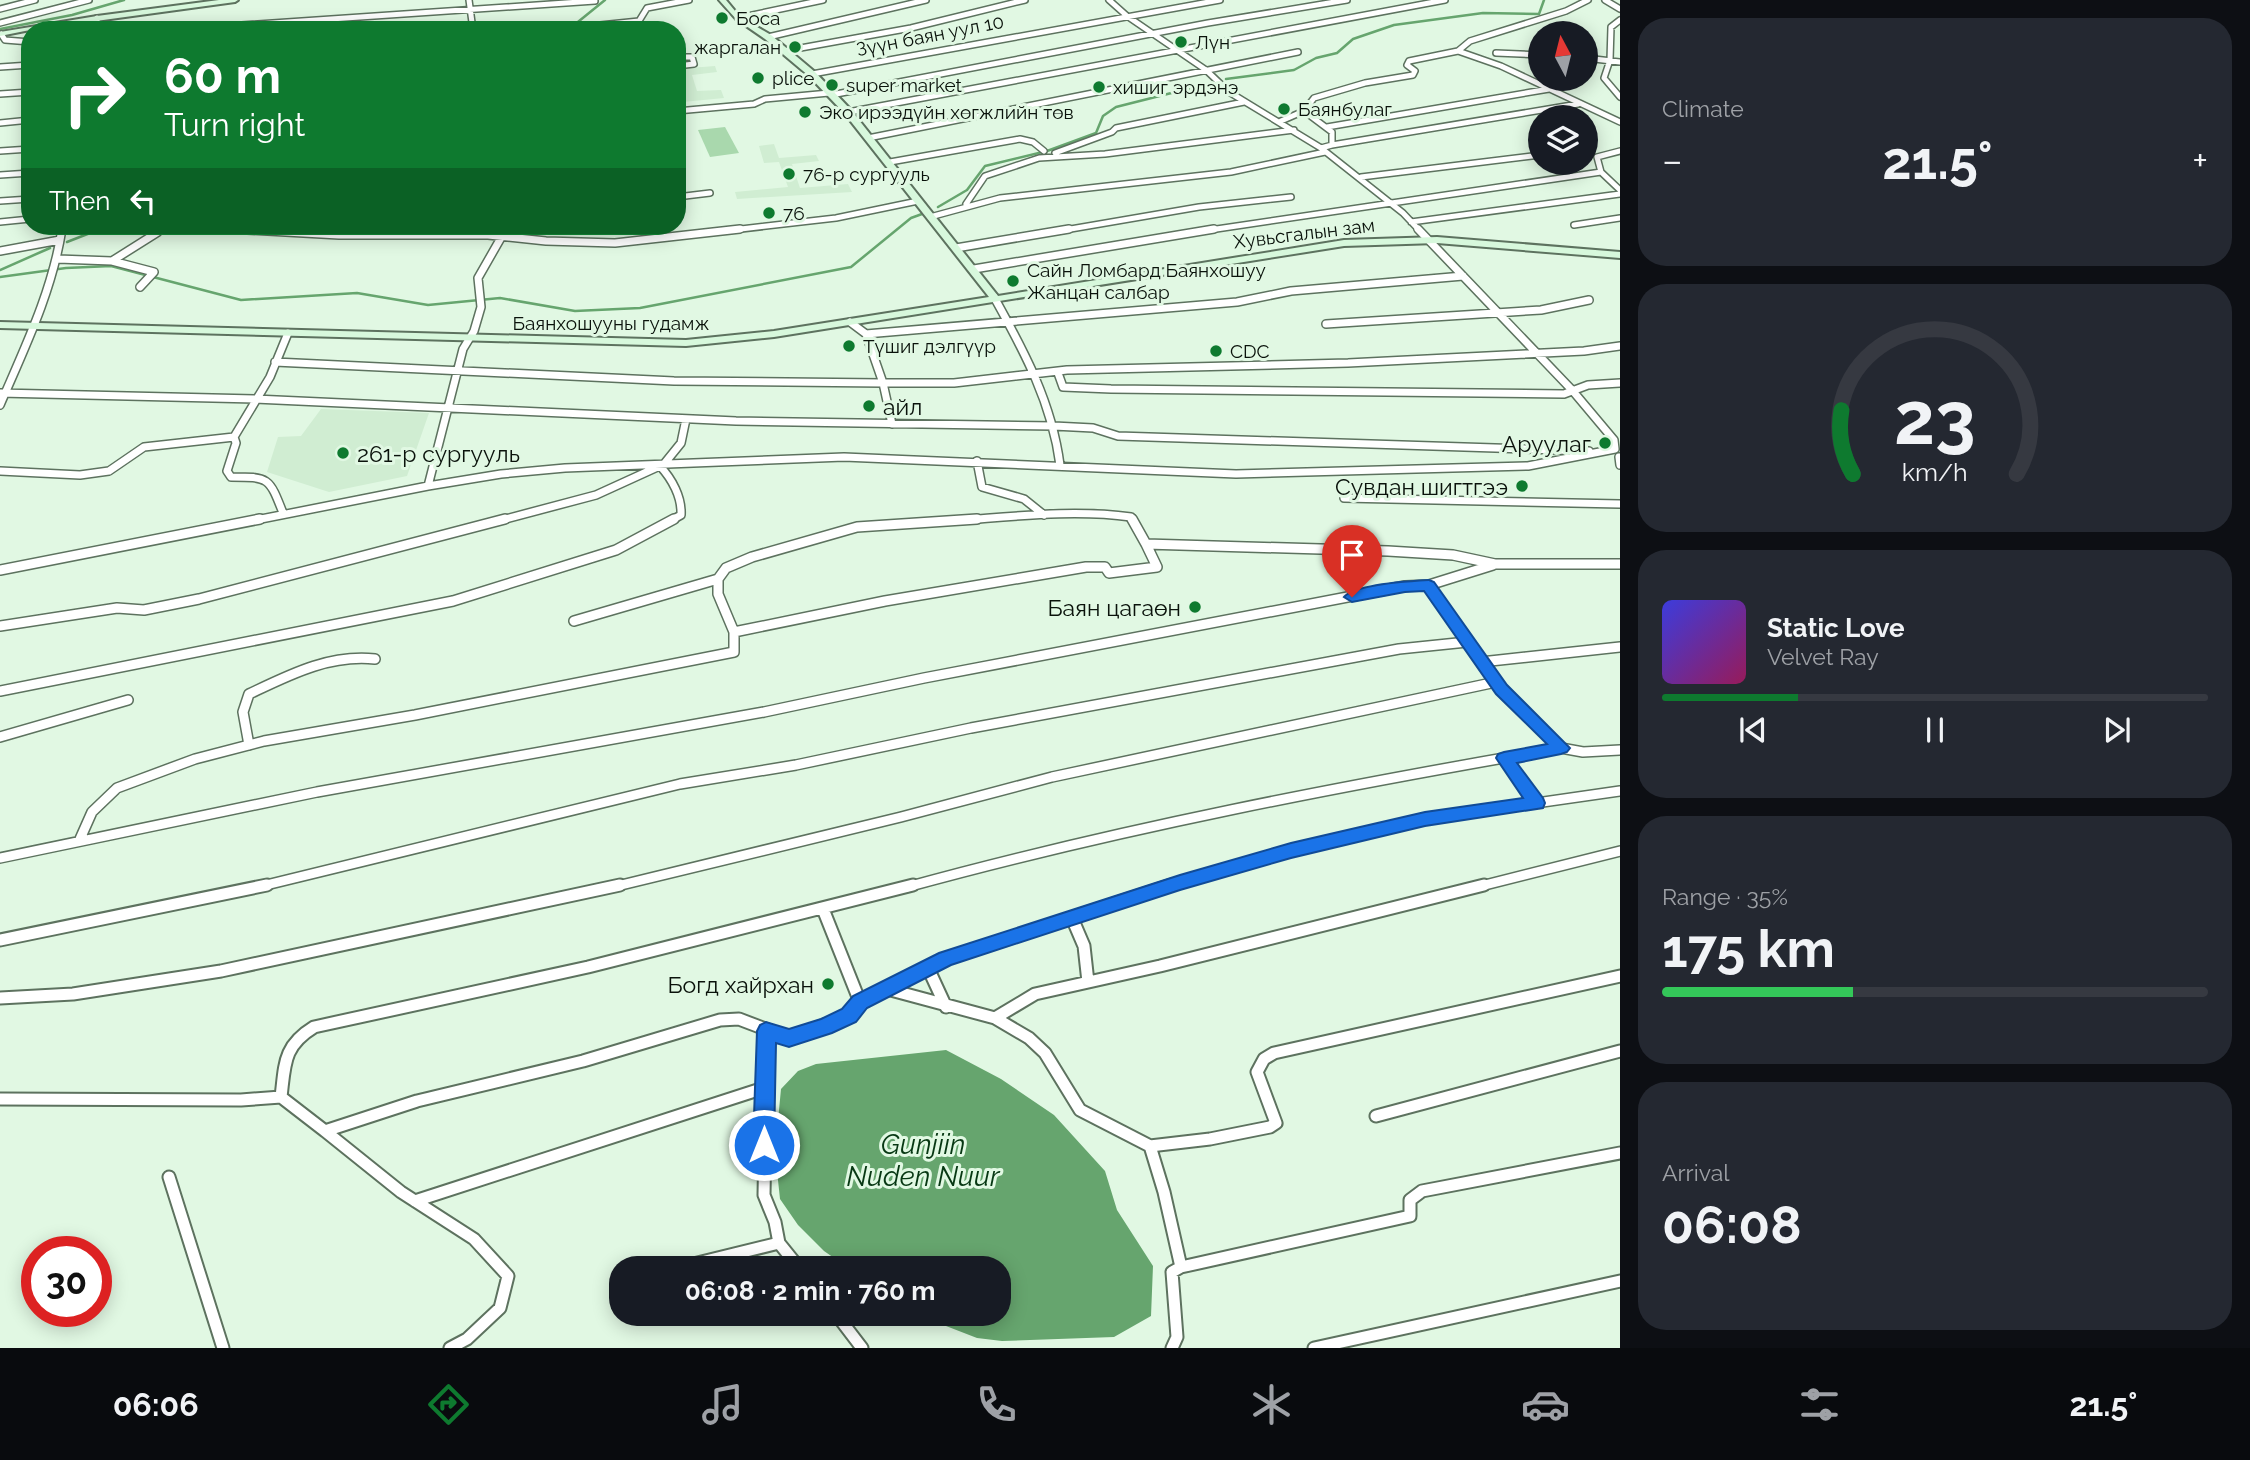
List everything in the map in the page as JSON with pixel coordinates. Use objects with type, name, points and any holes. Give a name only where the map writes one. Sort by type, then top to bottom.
[{"type":"main road","points":[[722,0],[738,18],[768,37],[812,74],[848,112],[994,297]]},
{"type":"main road","name":"Хувьсгалын зам","points":[[994,297],[1368,241],[1429,240],[1620,255]]},
{"type":"main road","name":"Баянхошууны гудамж","points":[[0,325],[686,343],[746,338],[994,297]]},
{"type":"street","points":[[0,9],[35,0]]},
{"type":"street","points":[[0,23],[89,0]]},
{"type":"street","points":[[79,21],[235,0]]},
{"type":"street","points":[[469,0],[472,21]]},
{"type":"street","points":[[640,21],[647,8],[688,0]]},
{"type":"street","points":[[738,18],[823,0]]},
{"type":"street","points":[[768,37],[926,0]]},
{"type":"street","points":[[784,51],[911,29],[1025,0]]},
{"type":"street","points":[[0,570],[283,513],[514,473],[844,457],[1236,474],[1406,471],[1528,466],[1615,449],[1617,438],[1392,203],[1281,121],[1244,102],[1206,70],[1127,16],[1109,0]]},
{"type":"street","name":"Зүүн баян уул 10","points":[[812,74],[1220,0]]},
{"type":"street","name":"Зүүн баян уул 10","points":[[686,110],[741,106],[765,99],[830,94],[1153,33],[1347,0]]},
{"type":"street","points":[[848,112],[1445,0]]},
{"type":"street","points":[[1281,121],[1304,111],[1314,98],[1365,83],[1413,75],[1415,71],[1407,65],[1409,61],[1458,51],[1470,41],[1566,11],[1588,0]]},
{"type":"street","points":[[1605,0],[1620,9]]},
{"type":"street","points":[[292,21],[595,1]]},
{"type":"street","points":[[1620,20],[1611,27],[1609,60],[1604,78],[1620,97]]},
{"type":"street","points":[[21,31],[1,34],[5,40],[21,41]]},
{"type":"street","points":[[1458,51],[1528,79]]},
{"type":"street","points":[[868,138],[1298,52]]},
{"type":"street","points":[[1496,53],[1528,54]]},
{"type":"street","points":[[686,57],[692,57],[694,64],[686,65]]},
{"type":"street","points":[[1598,59],[1620,62]]},
{"type":"street","points":[[0,67],[21,66]]},
{"type":"street","points":[[1327,127],[1537,91]]},
{"type":"street","points":[[1553,91],[1620,122]]},
{"type":"street","points":[[0,94],[21,93]]},
{"type":"street","points":[[966,204],[985,176],[1042,155],[1112,132],[1116,128],[1244,102]]},
{"type":"street","points":[[339,235],[644,242],[1263,168],[1332,145],[1578,104]]},
{"type":"street","points":[[1304,111],[1332,132],[1332,145]]},
{"type":"street","points":[[0,123],[21,121]]},
{"type":"street","points":[[1042,155],[1105,154],[1294,130]]},
{"type":"street","points":[[890,162],[1020,139],[1033,142],[1042,155]]},
{"type":"street","points":[[0,151],[21,150]]},
{"type":"street","points":[[1598,157],[1620,151]]},
{"type":"street","points":[[1360,177],[1528,156]]},
{"type":"street","points":[[1598,161],[1601,172],[1620,192]]},
{"type":"street","points":[[974,269],[1173,235],[1601,172]]},
{"type":"street","points":[[0,175],[21,174]]},
{"type":"street","points":[[1411,222],[1620,192]]},
{"type":"street","points":[[686,196],[710,194]]},
{"type":"street","points":[[956,248],[1199,208],[1291,197]]},
{"type":"street","points":[[0,201],[21,200]]},
{"type":"street","points":[[1574,225],[1620,218]]},
{"type":"street","points":[[0,222],[21,220]]},
{"type":"street","points":[[0,405],[56,265],[61,235]]},
{"type":"street","points":[[112,261],[153,235]]},
{"type":"street","points":[[428,486],[463,349],[470,339],[481,307],[478,278],[482,267],[502,237]]},
{"type":"street","points":[[0,251],[60,240]]},
{"type":"street","points":[[56,265],[112,261],[154,272],[140,286]]},
{"type":"street","points":[[866,334],[1237,302],[1291,291],[1464,276]]},
{"type":"street","points":[[994,297],[1034,376],[1054,426],[1060,465]]},
{"type":"street","points":[[1326,324],[1541,310],[1589,300]]},
{"type":"street","points":[[850,322],[866,334],[883,383],[892,424]]},
{"type":"street","points":[[283,513],[272,484],[263,477],[232,477],[227,474],[236,443],[234,437],[256,400],[288,333]]},
{"type":"street","points":[[275,362],[661,380],[954,383],[1034,376],[1067,370],[1348,363],[1620,346]]},
{"type":"street","points":[[1058,373],[1063,387],[1111,389],[1564,394],[1588,385],[1620,383]]},
{"type":"street","points":[[3,393],[447,407],[687,419],[1054,426],[1093,428],[1118,436],[1609,452],[1620,460]]},
{"type":"street","points":[[0,626],[117,608],[145,610],[253,586],[596,495],[662,465],[681,443],[687,419]]},
{"type":"street","points":[[0,471],[80,475],[109,471],[144,447],[234,437]]},
{"type":"street","points":[[977,461],[982,487],[1024,499],[1044,515]]},
{"type":"street","points":[[0,691],[453,601],[616,550],[681,515],[683,511],[668,472],[662,465]]},
{"type":"street","points":[[1344,498],[1620,505]]},
{"type":"street","points":[[80,839],[92,812],[117,788],[181,764],[249,745],[734,652],[734,632],[718,594],[718,579],[726,568],[752,557],[857,527],[1044,515],[1127,515],[1157,567],[1109,573],[1105,567],[1086,567],[885,601],[734,632]]},
{"type":"street","points":[[1146,544],[1388,551],[1453,555],[1495,564],[1620,564]]},
{"type":"street","points":[[0,858],[80,839],[317,792],[764,712],[924,678],[1405,586],[1429,585],[1495,564]]},
{"type":"street","points":[[574,621],[718,579]]},
{"type":"street","points":[[1429,585],[1496,682],[1561,748]]},
{"type":"street","points":[[0,940],[267,885],[680,784],[796,765],[971,728],[1386,652],[1467,642]]},
{"type":"street","points":[[1481,662],[1620,648]]},
{"type":"street","points":[[249,745],[242,712],[242,702],[249,694],[307,668],[363,656],[375,659]]},
{"type":"street","points":[[0,998],[73,994],[221,971],[576,895],[901,817],[1052,777],[1496,682]]},
{"type":"street","points":[[0,737],[128,700]]},
{"type":"street","points":[[281,1097],[290,1043],[298,1035],[314,1027],[588,967],[823,909],[1013,858],[1153,826],[1356,783],[1561,748],[1583,751],[1620,750]]},
{"type":"street","points":[[1504,758],[1536,803]]},
{"type":"street","points":[[325,1131],[417,1101],[583,1061],[720,1020],[739,1018],[789,1038],[849,1016],[860,1002],[946,959],[1180,882],[1291,851],[1425,819],[1620,791]]},
{"type":"street","points":[[995,1018],[1035,994],[1377,913],[1620,851]]},
{"type":"street","points":[[823,909],[860,1002]]},
{"type":"street","points":[[1072,918],[1084,946],[1088,982]]},
{"type":"street","points":[[928,968],[946,1007]]},
{"type":"street","points":[[887,989],[995,1018],[1028,1038],[1045,1053],[1080,1110],[1150,1146],[1210,1139],[1276,1123],[1257,1072],[1264,1059],[1274,1053],[1620,976]]},
{"type":"street","points":[[766,1031],[764,1195],[775,1222],[779,1242],[790,1256]]},
{"type":"street","points":[[1376,1116],[1620,1051]]},
{"type":"street","points":[[415,1201],[764,1088]]},
{"type":"street","points":[[0,1099],[241,1100],[281,1097],[415,1201],[474,1239],[508,1276],[500,1308],[467,1339],[450,1348]]},
{"type":"street","points":[[1150,1146],[1164,1192],[1181,1267]]},
{"type":"street","points":[[1172,1348],[1177,1337],[1172,1272],[1181,1267],[1410,1216],[1410,1200],[1422,1191],[1620,1153]]},
{"type":"street","points":[[169,1177],[223,1348]]},
{"type":"street","points":[[724,1256],[779,1242]]},
{"type":"street","points":[[1314,1348],[1620,1282]]},
{"type":"street","points":[[845,1326],[862,1348]]},
{"type":"shaded area","points":[[715,66],[717,72],[692,75],[697,91],[721,90],[724,98],[686,102],[686,68]]},
{"type":"shaded area","points":[[725,127],[739,153],[710,157],[698,130]]},
{"type":"shaded area","name":"76-р сургууль","points":[[774,144],[779,158],[816,155],[819,161],[792,164],[800,188],[848,184],[852,192],[737,199],[735,192],[788,187],[779,162],[764,163],[759,146]]},
{"type":"shaded area","name":"261-р сургууль","points":[[321,409],[429,413],[407,476],[329,492],[267,472],[278,437],[301,436]]},
{"type":"water","name":"Gunjiin Nuden Nuur","points":[[946,1050],[1001,1079],[1054,1115],[1105,1171],[1117,1210],[1153,1266],[1151,1316],[1114,1337],[1002,1341],[977,1338],[946,1326],[1011,1326],[1011,1256],[831,1256],[824,1251],[798,1225],[780,1199],[775,1152],[781,1089],[798,1071],[816,1064]]},
{"type":"waterway","points":[[41,21],[124,0]]},
{"type":"waterway","points":[[579,21],[605,0]]},
{"type":"waterway","points":[[1226,79],[1294,70],[1316,58],[1337,53],[1353,39],[1394,25],[1483,13],[1539,14],[1544,0]]},
{"type":"waterway","points":[[0,29],[21,25]]},
{"type":"waterway","points":[[938,207],[967,190],[985,166],[1047,151],[1096,133],[1103,116],[1116,107],[1211,83]]},
{"type":"waterway","points":[[0,277],[66,268],[111,266],[241,300],[357,293],[428,305],[500,298],[575,311],[640,308],[851,267],[911,218],[922,214]]},
{"type":"waterway","points":[[67,242],[85,235]]},
{"type":"waterway","points":[[0,270],[50,248]]},
{"type":"place","name":"Боса","points":[[722,18]]},
{"type":"place","name":"Лүн","points":[[1181,42]]},
{"type":"place","name":"жаргалан","points":[[795,47]]},
{"type":"place","name":"plice","points":[[758,78]]},
{"type":"place","name":"super market","points":[[832,85]]},
{"type":"place","name":"хишиг эрдэнэ","points":[[1099,87]]},
{"type":"place","name":"Баянбулаг","points":[[1284,109]]},
{"type":"place","name":"Эко ирээдүйн хөгжлийн төв","points":[[805,112]]},
{"type":"place","name":"76-р сургууль","points":[[789,174]]},
{"type":"place","name":"76","points":[[769,213]]},
{"type":"place","name":"Сайн Ломбард Баянхошуу Жанцан салбар","points":[[1013,281]]},
{"type":"place","name":"Түшиг дэлгүүр","points":[[849,346]]},
{"type":"place","name":"CDC","points":[[1216,351]]},
{"type":"place","name":"айл","points":[[869,406]]},
{"type":"place","name":"Аруулаг","points":[[1605,443]]},
{"type":"place","name":"261-р сургууль","points":[[343,453]]},
{"type":"place","name":"Сувдан шигтгээ","points":[[1522,486]]},
{"type":"place","name":"Баян цагаөн","points":[[1195,607]]},
{"type":"place","name":"Богд хайрхан","points":[[828,984]]},
{"type":"route","points":[[764,1145],[766,1031],[789,1038],[825,1026],[849,1016],[860,1002],[946,959],[1180,882],[1291,851],[1425,819],[1536,803],[1504,758],[1561,748],[1502,690],[1429,585],[1405,586],[1352,597]]}]
